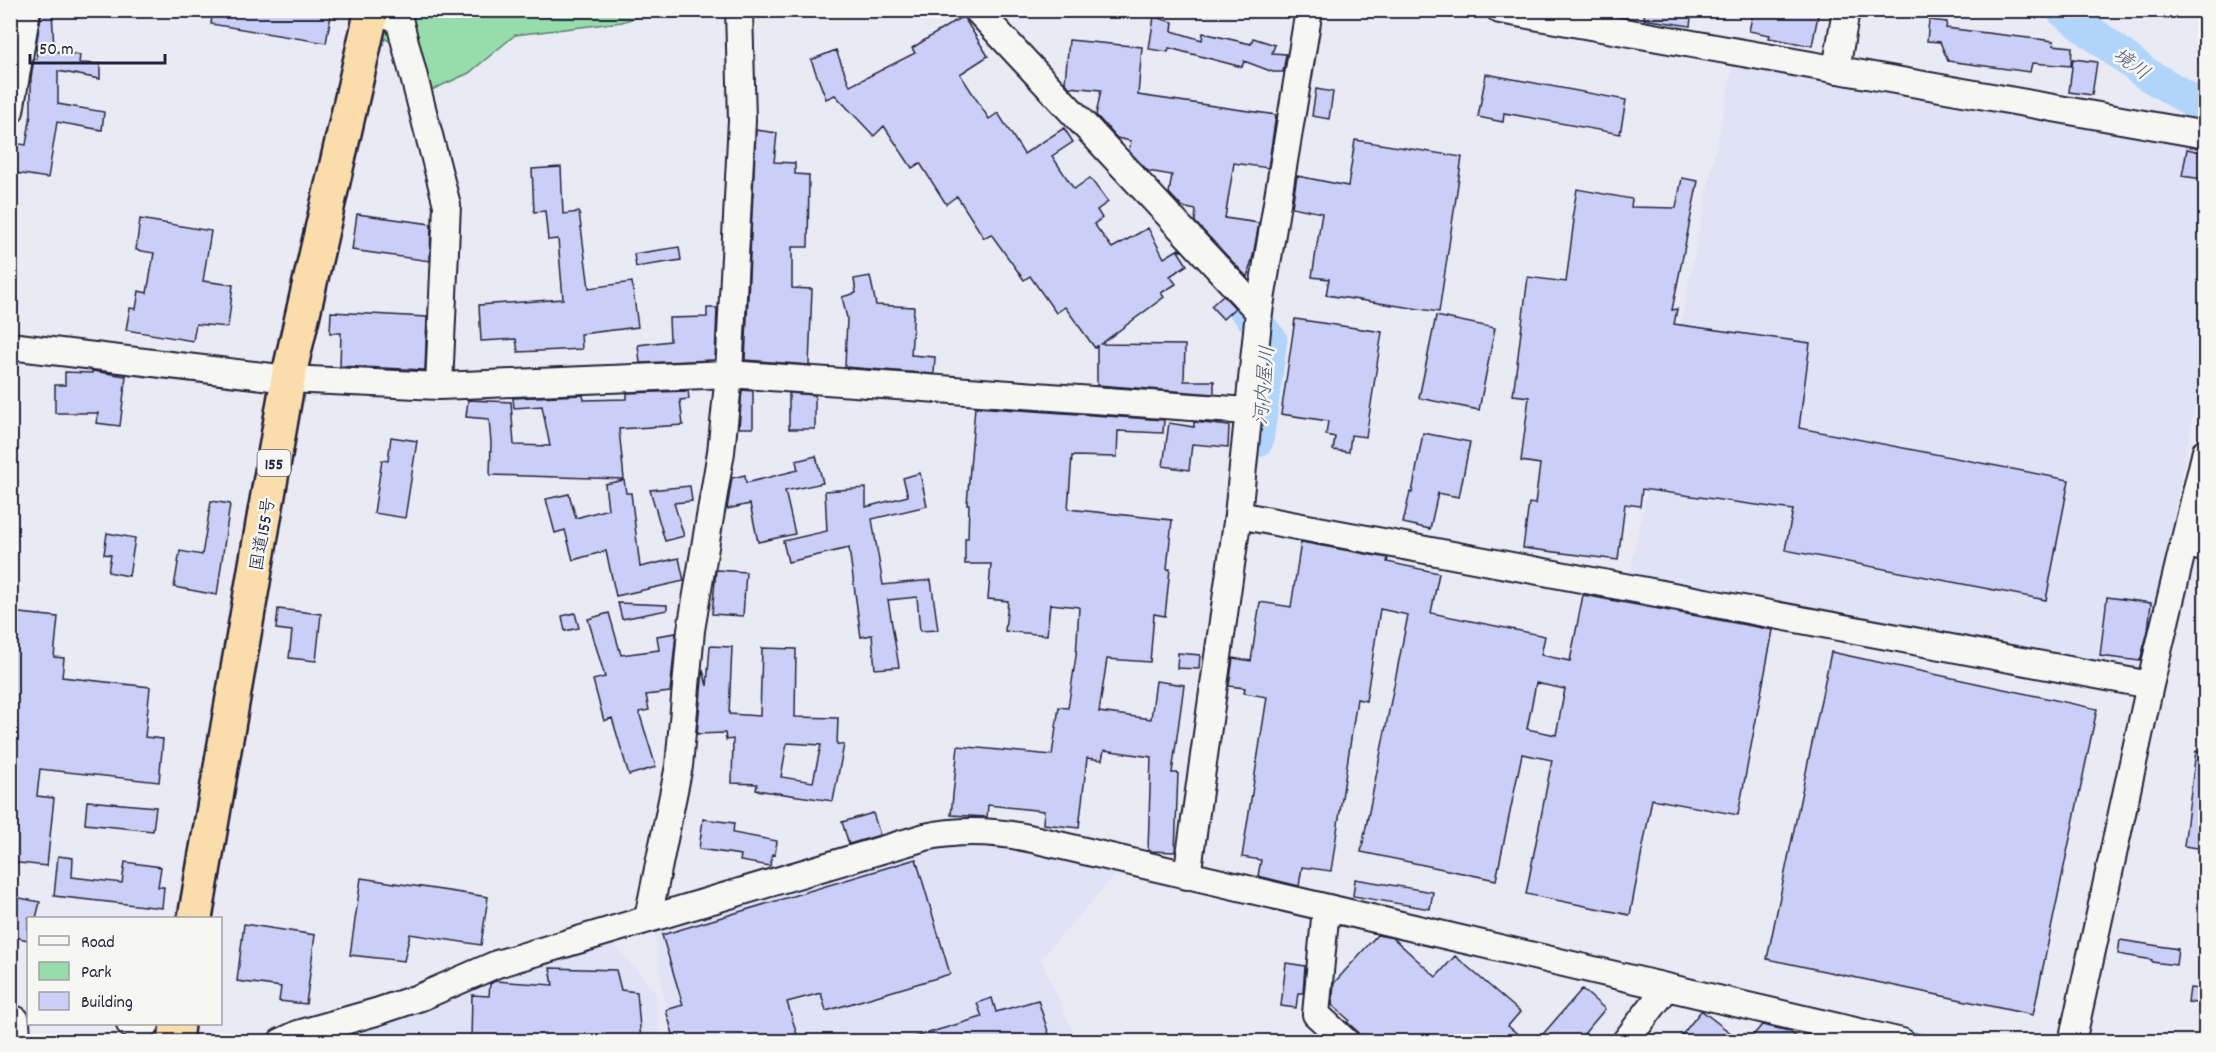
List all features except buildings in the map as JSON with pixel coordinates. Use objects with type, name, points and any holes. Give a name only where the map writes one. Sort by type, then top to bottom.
[{"type":"highway","name":"国道155号","points":[[195,917],[288,379],[373,10]]},
{"type":"highway","points":[[175,1041],[177,1025]]},
{"type":"street","points":[[10,111],[27,10]]},
{"type":"street","points":[[373,10],[399,19],[447,205],[439,386]]},
{"type":"street","points":[[648,918],[679,766],[691,630],[721,452],[729,374],[742,120],[739,10]]},
{"type":"street","points":[[977,10],[1259,312]]},
{"type":"street","points":[[1186,876],[1238,515],[1259,312],[1309,10]]},
{"type":"street","points":[[1500,10],[2205,135]]},
{"type":"street","points":[[1836,70],[1846,10]]},
{"type":"street","points":[[10,346],[288,379],[439,386],[729,374],[1248,411]]},
{"type":"street","points":[[2072,1041],[2150,686],[2194,546],[2205,451]]},
{"type":"street","points":[[1238,515],[2150,686]]},
{"type":"street","points":[[281,1041],[421,997],[497,964],[648,918],[913,840],[953,832],[979,831],[1008,834],[1902,1041]]},
{"type":"street","points":[[1326,908],[1316,1014],[1346,1041]]},
{"type":"street","points":[[1625,1041],[1667,987]]},
{"type":"shaded area","points":[[1734,60],[2205,144],[2205,355],[2144,665],[2113,675],[1630,574]]},
{"type":"shaded area","points":[[978,838],[1116,874],[1040,959],[1077,1041],[671,1041],[654,929],[935,841]]},
{"type":"shaded area","points":[[613,942],[655,993],[661,1041],[322,1042],[417,1011],[503,974]]},
{"type":"green space","points":[[383,11],[654,11],[622,22],[515,35],[469,73],[425,93],[411,54],[377,34]]},
{"type":"waterway","name":"境川","points":[[2062,10],[2145,73],[2206,109]]},
{"type":"waterway","name":"河内屋川","points":[[1241,304],[1271,340],[1257,441]]},
{"type":"waterway","points":[[1905,1032],[1947,1042]]}]
